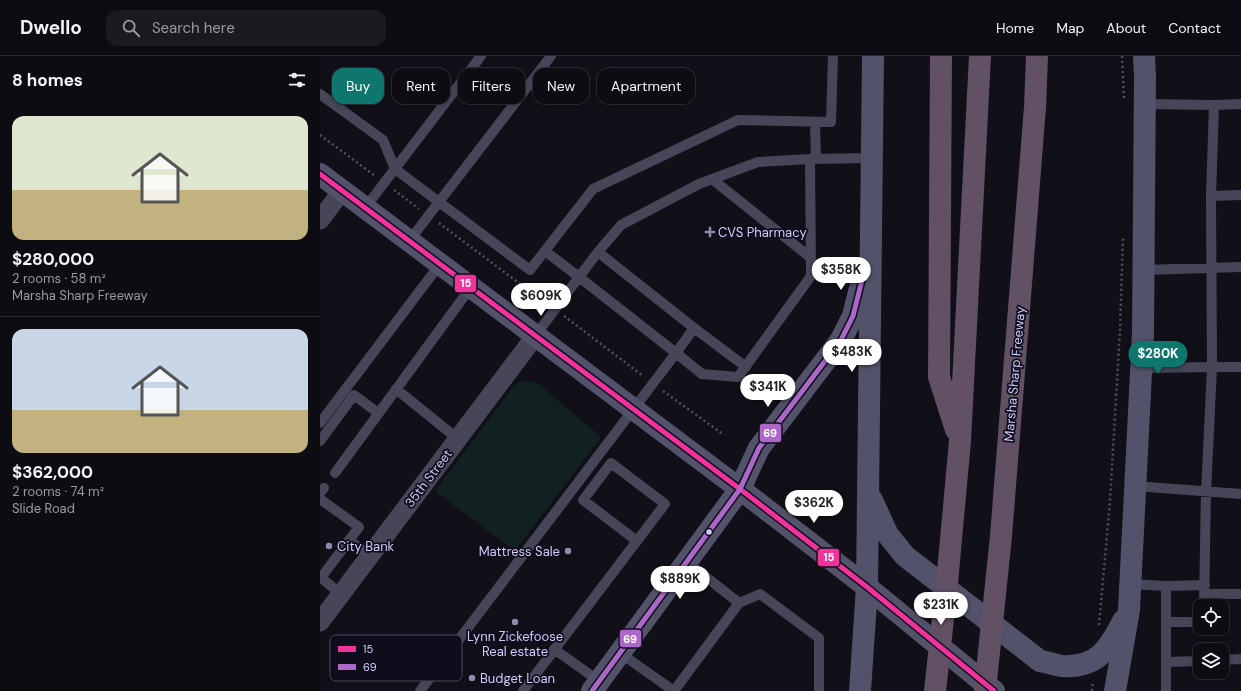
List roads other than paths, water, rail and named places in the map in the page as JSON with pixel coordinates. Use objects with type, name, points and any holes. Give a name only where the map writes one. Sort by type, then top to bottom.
[{"type":"highway","points":[[941,56],[938,377],[960,441]]},
{"type":"highway","points":[[935,691],[960,441],[980,56]]},
{"type":"highway","name":"Marsha Sharp Freeway","points":[[985,691],[1001,536],[1035,106],[1037,56]]},
{"type":"main road","points":[[860,691],[867,587],[873,56]]},
{"type":"main road","points":[[1115,691],[1129,610],[1143,333],[1143,270],[1134,103],[1144,56]]},
{"type":"main road","points":[[320,174],[740,489],[867,587],[994,691]]},
{"type":"main road","points":[[596,686],[740,489],[759,448],[841,340],[853,316],[871,244]]},
{"type":"main road","points":[[868,491],[888,535],[905,556],[1040,660],[1061,666],[1084,664],[1095,659],[1100,656],[1115,637],[1129,610]]},
{"type":"street","points":[[320,220],[342,191]]},
{"type":"street","name":"35th Street","points":[[320,622],[536,335]]},
{"type":"lane","points":[[365,208],[481,56]]},
{"type":"lane","points":[[409,241],[551,56]]},
{"type":"lane","points":[[320,94],[383,140],[395,169],[530,270],[593,190],[613,180],[738,120],[831,122],[833,56]]},
{"type":"lane","points":[[1134,103],[1214,105],[1241,104]]},
{"type":"lane","points":[[1204,599],[1206,492],[1212,367],[1211,196],[1214,105]]},
{"type":"lane","points":[[545,251],[702,374],[738,377],[811,276],[815,122]]},
{"type":"lane","points":[[536,335],[598,252],[621,225],[699,184],[758,162],[872,158]]},
{"type":"lane","points":[[712,179],[811,258]]},
{"type":"lane","points":[[1211,196],[1241,195]]},
{"type":"lane","points":[[598,252],[746,367]]},
{"type":"lane","points":[[320,423],[440,264]]},
{"type":"lane","points":[[1143,270],[1241,267]]},
{"type":"lane","points":[[335,473],[470,287]]},
{"type":"lane","points":[[462,635],[694,328]]},
{"type":"lane","points":[[1141,368],[1241,366]]},
{"type":"lane","points":[[396,390],[458,439]]},
{"type":"lane","points":[[320,441],[354,395],[378,413]]},
{"type":"lane","points":[[522,691],[637,541],[665,504],[611,463],[583,500],[637,541]]},
{"type":"lane","points":[[1135,486],[1241,494]]},
{"type":"lane","points":[[320,499],[359,527],[320,578],[341,594]]},
{"type":"lane","points":[[349,540],[370,556]]},
{"type":"lane","points":[[687,562],[739,603]]},
{"type":"lane","points":[[1130,584],[1166,586],[1241,594]]},
{"type":"lane","points":[[1166,586],[1166,691]]},
{"type":"lane","points":[[620,653],[674,691],[739,603],[760,594],[819,638],[819,691]]},
{"type":"lane","points":[[1166,622],[1193,622]]},
{"type":"lane","points":[[554,649],[596,686]]},
{"type":"lane","points":[[1229,660],[1241,659]]},
{"type":"lane","points":[[1166,662],[1193,661]]},
{"type":"lane","points":[[420,691],[428,681]]},
{"type":"place","name":"CVS Pharmacy","points":[[710,232]]},
{"type":"place","name":"City Bank","points":[[329,546]]},
{"type":"place","name":"Mattress Sale","points":[[568,551]]},
{"type":"place","name":"Lynn Zickefoose Real estate","points":[[515,622]]},
{"type":"place","name":"Budget Loan","points":[[472,678]]}]
